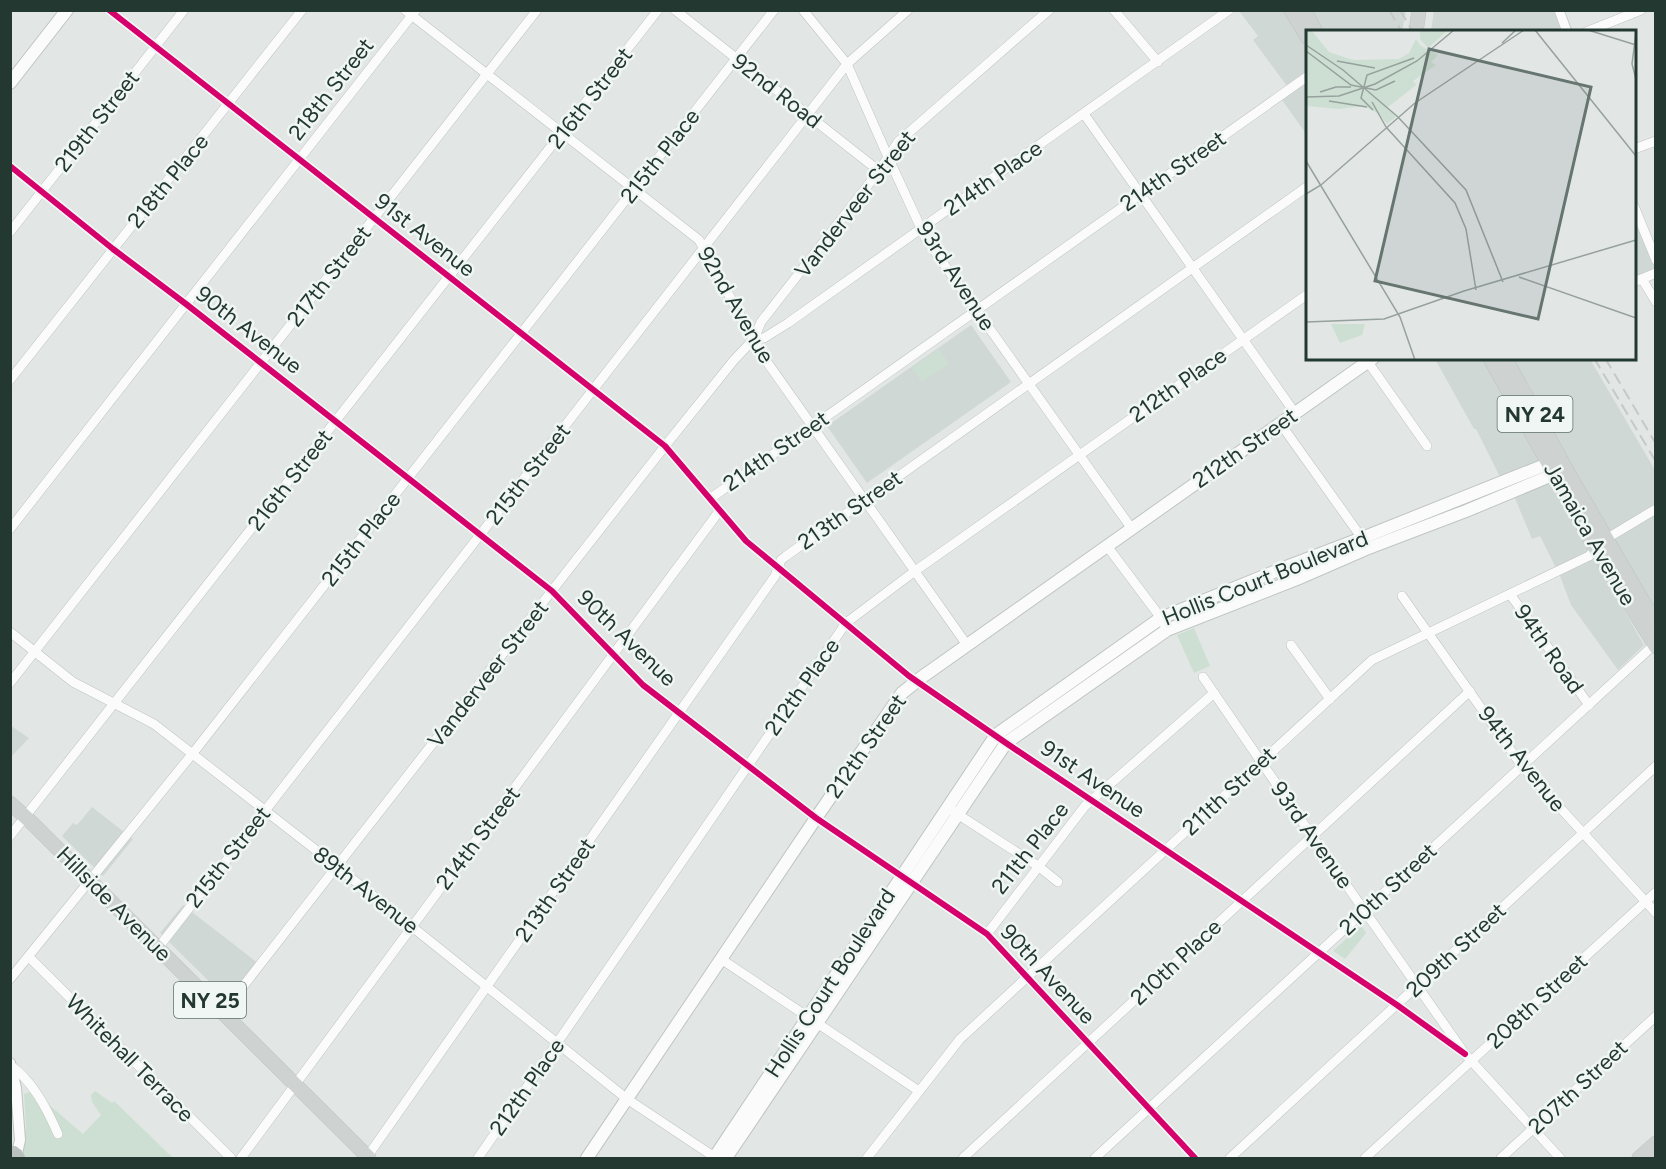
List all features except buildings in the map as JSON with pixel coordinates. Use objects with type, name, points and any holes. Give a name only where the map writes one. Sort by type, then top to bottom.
[{"type":"highway","points":[[10,1153],[16,1158]]},
{"type":"main road","points":[[10,83],[67,10]]},
{"type":"main road","points":[[1291,10],[1306,35]]},
{"type":"main road","points":[[1304,10],[1315,30]]},
{"type":"main road","points":[[1416,30],[1419,10]]},
{"type":"main road","points":[[1425,30],[1427,10]]},
{"type":"main road","name":"212th Street","points":[[587,1158],[902,693],[1370,360]]},
{"type":"main road","name":"Jamaica Avenue","points":[[1491,360],[1557,466],[1606,539],[1656,624]]},
{"type":"main road","name":"Jamaica Avenue","points":[[1505,360],[1596,549],[1655,644]]},
{"type":"main road","name":"Hollis Court Boulevard","points":[[1108,663],[1167,630],[1297,579],[1410,518],[1460,498],[1557,466]]},
{"type":"main road","name":"Hollis Court Boulevard","points":[[874,929],[902,875],[1006,743],[1052,703],[1108,663],[1161,618],[1291,565],[1364,543],[1415,531],[1466,511],[1557,466]]},
{"type":"main road","points":[[1460,498],[1466,511]]},
{"type":"main road","points":[[1410,518],[1415,531]]},
{"type":"main road","points":[[1291,565],[1297,579]]},
{"type":"main road","points":[[1224,592],[1230,605]]},
{"type":"main road","name":"Hollis Court Boulevard","points":[[714,1158],[751,1112],[874,929],[913,882],[996,735],[1052,703]]},
{"type":"main road","name":"Hillside Avenue","points":[[10,803],[26,816],[368,1158]]},
{"type":"main road","name":"Hollis Court Boulevard","points":[[726,1158],[751,1112]]},
{"type":"main road","points":[[1639,1158],[1656,1143]]},
{"type":"street","name":"91st Avenue","points":[[109,10],[665,446],[711,498]]},
{"type":"street","name":"219th Street","points":[[10,232],[184,10]]},
{"type":"street","name":"218th Place","points":[[10,380],[302,10]]},
{"type":"street","name":"217th Street","points":[[10,683],[537,10]]},
{"type":"street","name":"216th Street","points":[[10,836],[658,10]]},
{"type":"street","name":"92nd Road","points":[[675,10],[879,171]]},
{"type":"street","name":"215th Place","points":[[10,979],[192,754],[774,10]]},
{"type":"street","name":"93rd Avenue","points":[[803,10],[847,64],[926,239],[1132,529]]},
{"type":"street","name":"215th Street","points":[[158,948],[847,64],[908,10]]},
{"type":"street","name":"Vanderveer Street","points":[[223,1012],[665,446],[734,360],[754,339],[761,322],[879,171],[898,142],[1049,10]]},
{"type":"street","points":[[1114,10],[1158,62]]},
{"type":"street","name":"214th Place","points":[[754,339],[764,338],[788,322],[1229,10]]},
{"type":"street","points":[[1559,10],[1566,30]]},
{"type":"street","points":[[1591,30],[1641,10]]},
{"type":"street","name":"92nd Avenue","points":[[411,12],[699,240],[760,352],[967,645]]},
{"type":"street","name":"218th Street","points":[[10,529],[299,160],[411,12]]},
{"type":"street","name":"214th Street","points":[[241,1158],[720,510],[711,498],[1306,77]]},
{"type":"street","points":[[1084,114],[1295,413]]},
{"type":"street","points":[[1636,149],[1656,141]]},
{"type":"street","name":"90th Avenue","points":[[10,166],[552,591],[644,685],[816,818],[987,934],[1195,1158]]},
{"type":"street","name":"213th Street","points":[[368,1158],[775,576],[782,560],[1306,187]]},
{"type":"street","points":[[1636,209],[1656,260]]},
{"type":"street","points":[[1656,273],[1638,280],[1656,302]]},
{"type":"street","name":"212th Place","points":[[478,1158],[846,623],[915,571],[1306,295]]},
{"type":"street","points":[[775,307],[788,322]]},
{"type":"street","points":[[1370,360],[1427,446]]},
{"type":"street","points":[[1280,423],[1364,543]]},
{"type":"street","name":"91st Avenue","points":[[720,510],[746,541],[916,681],[1397,1005],[1468,1058]]},
{"type":"street","name":"211th Street","points":[[867,1158],[960,1039],[1372,660],[1583,559],[1606,539],[1656,510]]},
{"type":"street","points":[[1107,546],[1161,618],[1167,630]]},
{"type":"street","name":"94th Road","points":[[1510,594],[1589,705]]},
{"type":"street","name":"94th Avenue","points":[[1402,596],[1522,766],[1656,913]]},
{"type":"street","name":"89th Avenue","points":[[10,632],[73,682],[154,724],[337,866],[627,1099],[714,1158]]},
{"type":"street","name":"210th Street","points":[[1095,1158],[1655,644]]},
{"type":"street","points":[[1291,645],[1330,699]]},
{"type":"street","name":"93rd Avenue","points":[[1203,677],[1468,1058],[1560,1158]]},
{"type":"street","name":"210th Place","points":[[963,1158],[1470,692]]},
{"type":"street","name":"211th Place","points":[[987,934],[1085,806],[1214,693]]},
{"type":"street","name":"209th Street","points":[[1230,1158],[1656,766]]},
{"type":"street","points":[[953,811],[1038,866],[1058,882]]},
{"type":"street","name":"208th Street","points":[[1365,1158],[1468,1058],[1656,892]]},
{"type":"street","name":"Whitehall Terrace","points":[[29,957],[231,1158]]},
{"type":"street","points":[[721,959],[919,1091]]},
{"type":"street","name":"207th Street","points":[[1501,1158],[1656,1016]]},
{"type":"street","points":[[11,1065],[26,1079],[48,1112],[58,1134]]},
{"type":"street","points":[[11,1065],[16,1088],[20,1140],[16,1158]]},
{"type":"shaded area","points":[[1434,10],[1565,11],[1573,30],[1431,30]]},
{"type":"shaded area","points":[[1239,11],[1285,11],[1306,48],[1306,134],[1282,100],[1292,93],[1253,40],[1258,36]]},
{"type":"shaded area","points":[[1311,11],[1406,11],[1402,30],[1322,30]]},
{"type":"shaded area","points":[[1636,204],[1656,254],[1655,271],[1636,279]]},
{"type":"shaded area","points":[[971,325],[1011,382],[867,483],[827,426]]},
{"type":"shaded area","points":[[1436,360],[1484,360],[1540,463],[1502,481]]},
{"type":"shaded area","points":[[1512,360],[1591,360],[1655,470],[1655,614]]},
{"type":"shaded area","points":[[1551,482],[1644,645],[1618,670],[1571,605],[1560,576],[1540,536],[1532,539],[1514,496]]},
{"type":"shaded area","points":[[10,725],[29,738],[11,757],[10,757]]},
{"type":"shaded area","points":[[92,807],[133,839],[103,876],[62,836],[73,823],[77,825]]},
{"type":"shaded area","points":[[183,905],[263,967],[234,1006],[160,933]]},
{"type":"green space","points":[[939,349],[949,364],[922,382],[912,368]]},
{"type":"green space","points":[[1194,628],[1210,666],[1194,673],[1177,635]]},
{"type":"green space","points":[[1361,925],[1366,933],[1345,959],[1333,951]]},
{"type":"green space","points":[[95,1091],[112,1103],[114,1101],[173,1158],[16,1158],[26,1129],[24,1094],[30,1092],[41,1110],[47,1103],[83,1134],[101,1115],[92,1102],[91,1095]]},
{"type":"railway","points":[[1389,10],[1401,30]]},
{"type":"railway","points":[[1400,10],[1412,30]]},
{"type":"railway","points":[[1595,360],[1656,462]]},
{"type":"railway","points":[[1606,360],[1656,444]]},
{"type":"cycle path","points":[[109,10],[665,446],[746,541],[909,676],[1397,1005],[1465,1054]]},
{"type":"cycle path","points":[[10,166],[552,591],[643,685],[816,818],[987,934],[1195,1158]]}]
